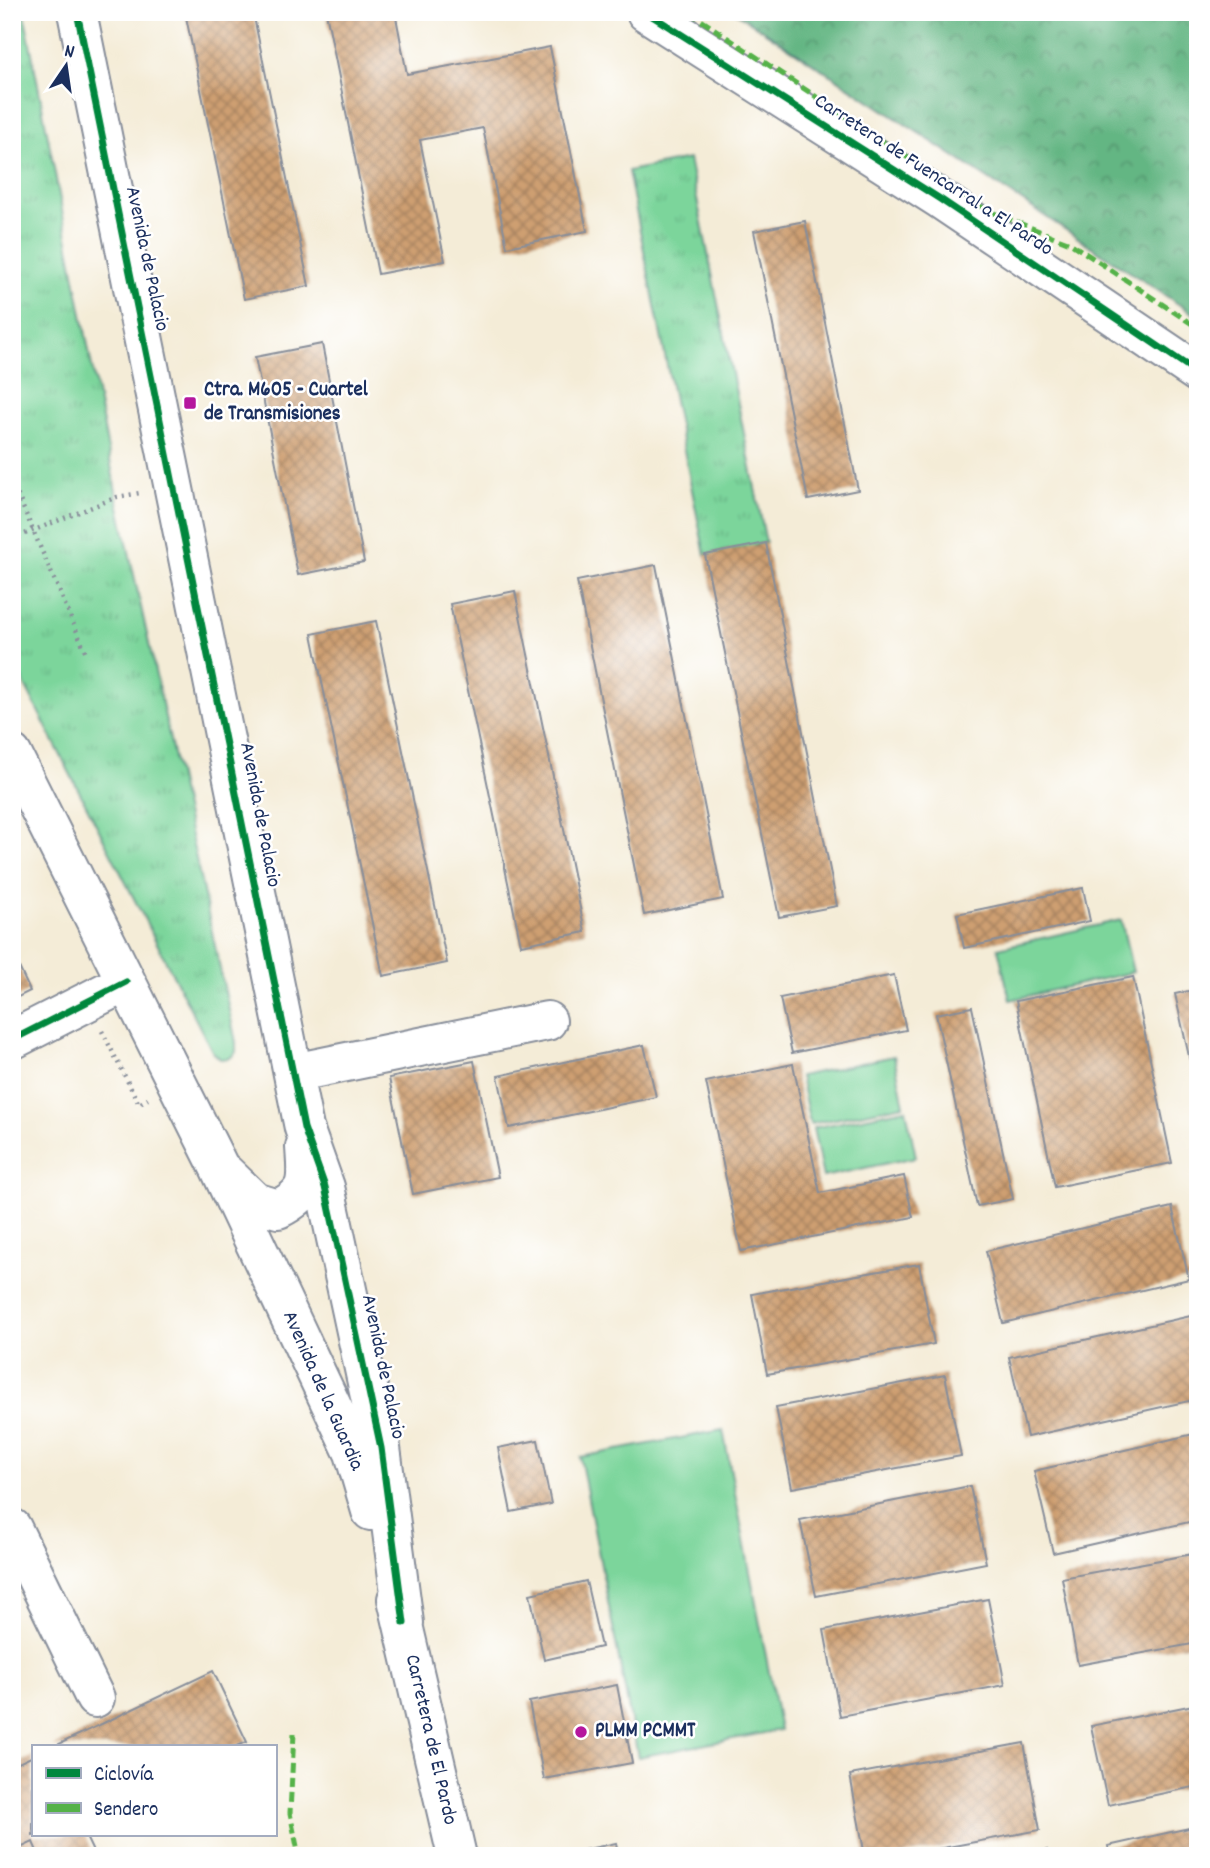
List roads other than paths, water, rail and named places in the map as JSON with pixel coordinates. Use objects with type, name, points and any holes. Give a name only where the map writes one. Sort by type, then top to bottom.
[{"type":"street","name":"Avenida de Palacio","points":[[77,12],[304,1128],[326,1187],[381,1448],[404,1623]]},
{"type":"street","name":"Carretera de Fuencarral a El Pardo","points":[[646,12],[940,199],[1198,373]]},
{"type":"street","name":"Avenida de la Guardia","points":[[12,754],[219,1167],[354,1453],[404,1623]]},
{"type":"street","points":[[12,1040],[126,982]]},
{"type":"street","points":[[293,1073],[547,1021]]},
{"type":"street","name":"Avenida de la Guardia","points":[[219,1167],[256,1202],[278,1209],[297,1200],[307,1183],[304,1128]]},
{"type":"street","points":[[12,1528],[95,1698]]},
{"type":"street","name":"Carretera de El Pardo","points":[[404,1623],[457,1856]]},
{"type":"place","name":"Ctra. M605 - Cuartel de Transmisiones","points":[[190,403]]},
{"type":"place","name":"PLMM PCMMT","points":[[581,1732]]}]
